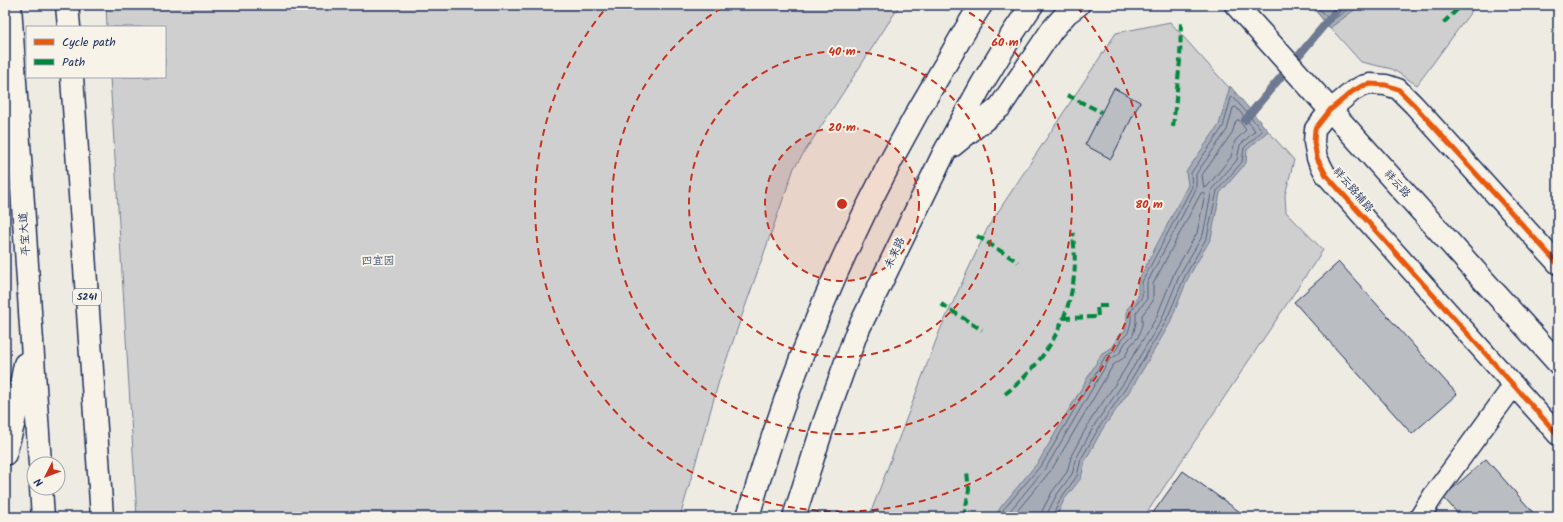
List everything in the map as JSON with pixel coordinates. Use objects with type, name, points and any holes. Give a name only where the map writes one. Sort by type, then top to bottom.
[{"type":"main road","name":"平宝大道","points":[[10,5],[39,456]]},
{"type":"main road","points":[[67,5],[68,26]]},
{"type":"main road","points":[[748,517],[783,409],[818,315],[878,185],[915,114],[980,5]]},
{"type":"main road","name":"未来路","points":[[794,517],[824,423],[856,334],[944,153],[982,84],[1032,5]]},
{"type":"main road","points":[[944,153],[1000,107],[1052,30],[1067,13],[1078,5]]},
{"type":"main road","name":"祥云路","points":[[1238,8],[1558,363]]},
{"type":"main road","name":"S241","points":[[72,78],[102,517]]},
{"type":"main road","points":[[5,454],[14,421],[31,334]]},
{"type":"main road","points":[[42,496],[43,517]]},
{"type":"street","name":"祥云路辅路","points":[[1558,264],[1398,89],[1386,85],[1370,84],[1323,102],[1315,129],[1314,142],[1317,158],[1326,175],[1558,435]]},
{"type":"street","points":[[1420,517],[1433,496],[1514,385]]},
{"type":"green space","name":"四宜园","points":[[106,5],[900,5],[794,168],[719,381],[680,517],[137,517],[110,78],[166,78],[166,26],[107,26]]},
{"type":"green space","points":[[1310,5],[1476,5],[1417,85],[1392,69],[1361,62]]},
{"type":"green space","points":[[1170,22],[1294,160],[1285,195],[1286,212],[1323,250],[1144,517],[869,517],[940,330],[988,227],[1116,33]]},
{"type":"water","points":[[1311,5],[1361,5],[1330,28]]},
{"type":"water","points":[[1230,86],[1268,131],[1247,150],[1246,163],[1220,193],[1211,238],[1188,278],[1169,325],[1133,386],[1103,428],[1085,461],[1081,478],[1064,500],[1056,517],[995,517],[1000,508],[1039,461],[1102,353],[1113,347],[1117,337],[1125,331],[1127,309],[1138,297],[1138,281],[1188,185],[1186,172],[1219,125]]},
{"type":"building","points":[[1114,88],[1140,102],[1111,159],[1085,145]]},
{"type":"building","points":[[1339,262],[1457,394],[1412,434],[1294,302]]},
{"type":"building","points":[[1486,459],[1537,517],[1461,517],[1443,497]]},
{"type":"building","points":[[1183,471],[1247,517],[1150,517]]},
{"type":"waterway","points":[[1245,120],[1341,5]]},
{"type":"marked path","points":[[1443,23],[1462,5]]},
{"type":"marked path","points":[[1173,127],[1180,61],[1181,21]]},
{"type":"marked path","points":[[1067,95],[1101,112]]},
{"type":"marked path","points":[[1005,394],[1018,383],[1042,357],[1060,327],[1071,293],[1074,276],[1075,260],[1073,233]]},
{"type":"marked path","points":[[977,236],[1018,262]]},
{"type":"marked path","points":[[941,304],[982,330]]},
{"type":"marked path","points":[[1063,318],[1098,317],[1097,306],[1107,306]]},
{"type":"marked path","points":[[964,517],[969,490],[967,472]]},
{"type":"cycle path","points":[[1558,264],[1398,89],[1386,85],[1370,84],[1362,86],[1353,91],[1330,110],[1315,129],[1314,142],[1317,158],[1326,175],[1558,435]]}]
